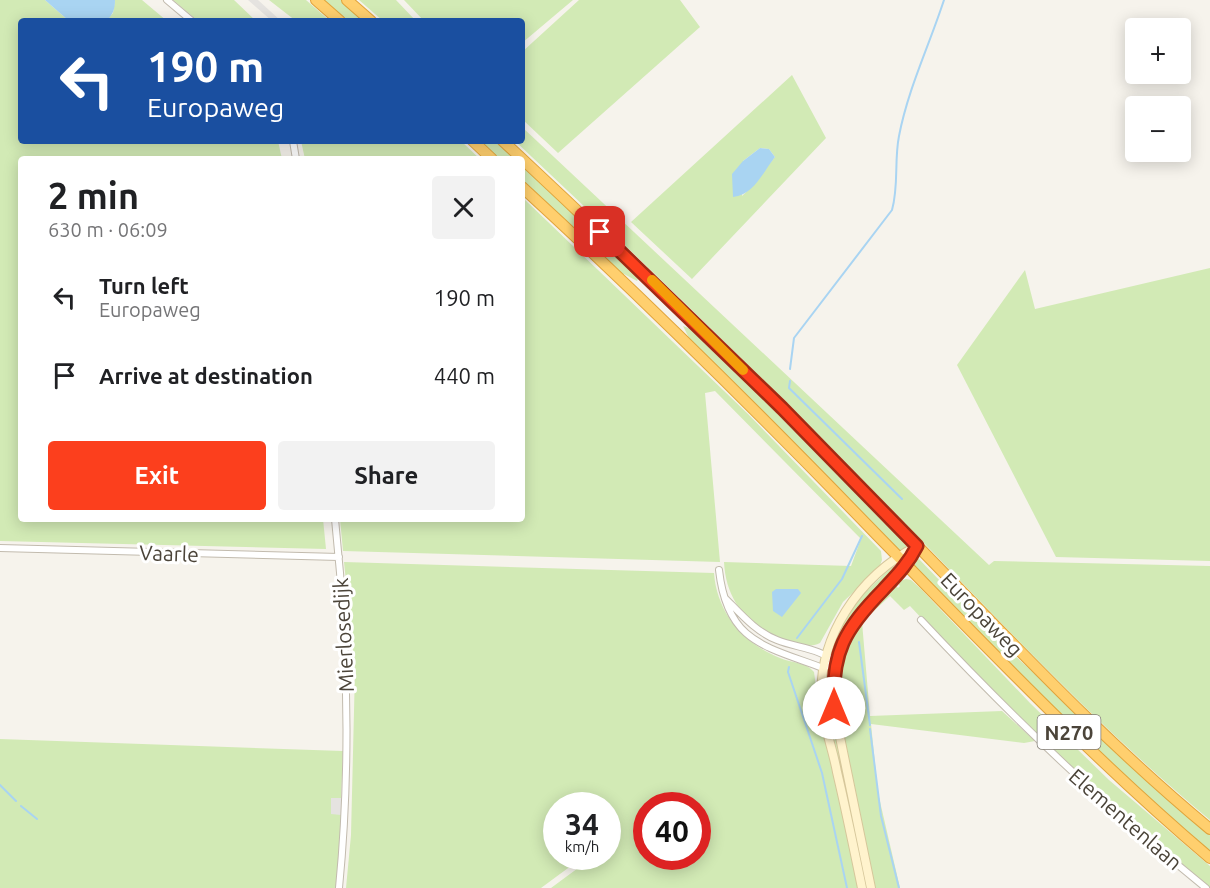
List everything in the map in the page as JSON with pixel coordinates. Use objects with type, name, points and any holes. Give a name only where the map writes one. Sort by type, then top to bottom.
[{"type":"highway","points":[[316,0],[337,18]]},
{"type":"highway","points":[[347,0],[368,18]]},
{"type":"highway","points":[[476,144],[489,156]]},
{"type":"highway","name":"Europaweg","points":[[506,144],[519,156]]},
{"type":"highway","name":"Europaweg","points":[[525,161],[649,277],[1088,720],[1210,829]]},
{"type":"highway","name":"Europaweg","points":[[525,190],[727,384],[1085,748],[1210,858]]},
{"type":"street","points":[[167,0],[188,18]]},
{"type":"street","name":"Mierlosedijk","points":[[335,522],[348,679],[339,888]]},
{"type":"street","points":[[862,888],[822,706],[825,654],[834,631],[853,600],[898,556],[917,546]]},
{"type":"street","points":[[871,888],[834,708],[835,662],[850,625],[907,566],[917,546]]},
{"type":"street","name":"Vaarle","points":[[0,548],[339,557]]},
{"type":"street","points":[[720,570],[730,615],[748,637],[767,647],[823,668],[835,662]]},
{"type":"street","points":[[725,598],[755,629],[775,640],[825,654],[835,662]]},
{"type":"street","name":"Elementenlaan","points":[[921,620],[1041,743],[1142,836],[1206,888]]},
{"type":"green space","points":[[0,0],[45,0],[66,18],[18,18],[18,144],[279,144],[281,156],[18,156],[18,522],[323,522],[326,549],[0,541]]},
{"type":"green space","points":[[115,0],[142,0],[163,18],[109,18],[113,13]]},
{"type":"green space","points":[[173,0],[234,0],[253,18],[194,18]]},
{"type":"green space","points":[[269,0],[306,0],[327,18],[292,18]]},
{"type":"green space","points":[[322,0],[343,0],[363,18],[343,18]]},
{"type":"green space","points":[[359,0],[396,0],[413,18],[380,18]]},
{"type":"green space","points":[[404,0],[573,0],[525,40],[525,18],[421,18]]},
{"type":"green space","points":[[579,0],[680,0],[700,27],[558,153],[525,122],[525,49]]},
{"type":"green space","points":[[792,75],[826,138],[692,279],[631,222]],"holes":[[[760,148],[769,149],[775,157],[742,196],[743,161]]]},
{"type":"green space","points":[[525,130],[989,565],[994,561],[1210,566],[1210,820],[1086,708],[846,463],[658,277],[518,144],[525,144]]},
{"type":"green space","points":[[302,144],[464,144],[477,156],[304,156]]},
{"type":"green space","points":[[482,144],[502,144],[515,156],[495,156]]},
{"type":"green space","points":[[525,166],[632,266],[630,269],[638,279],[637,281],[624,274],[622,276],[525,184]]},
{"type":"green space","points":[[525,200],[748,414],[881,551],[882,560],[879,568],[843,602],[820,643],[816,645],[800,645],[774,636],[742,612],[730,590],[724,562],[851,566],[861,539],[715,391],[705,393],[720,562],[343,551],[340,522],[525,522]]},
{"type":"green space","points":[[1210,268],[1210,561],[1056,557],[957,365],[1025,270],[1035,309]]},
{"type":"green space","points":[[683,326],[699,332],[899,532],[908,545],[900,553],[691,342]]},
{"type":"green space","points":[[918,558],[991,634],[1210,834],[1210,851],[1086,743],[911,564]]},
{"type":"green space","points":[[344,562],[714,573],[716,588],[726,614],[744,635],[767,652],[785,660],[803,664],[814,672],[820,716],[859,888],[551,888],[575,870],[621,870],[621,792],[543,792],[543,870],[565,870],[541,888],[346,888],[351,835],[355,670]]},
{"type":"green space","points":[[893,566],[896,569],[860,605],[836,642],[833,641],[859,598]]},
{"type":"green space","points":[[911,580],[921,589],[1030,703],[1109,780],[1210,866],[1210,888],[1074,771],[958,657],[910,606],[904,610],[890,596],[862,622],[870,716],[1002,711],[1035,741],[1024,743],[871,724],[878,793],[900,888],[873,888],[836,695],[838,675],[841,658],[852,633],[894,584],[898,588],[900,586],[897,582]]},
{"type":"green space","points":[[835,735],[869,888],[864,888],[831,736]]},
{"type":"green space","points":[[0,739],[343,751],[341,798],[331,798],[341,815],[337,888],[0,888]]},
{"type":"shaded area","points":[[248,0],[258,0],[278,18],[269,18]]},
{"type":"shaded area","points":[[331,798],[341,798],[341,815],[331,814]]},
{"type":"water","points":[[45,0],[115,0],[113,12],[108,18],[66,18]]},
{"type":"water","points":[[760,148],[769,149],[775,157],[747,192],[733,197],[732,174],[743,161]]},
{"type":"water","points":[[776,589],[798,589],[801,593],[782,617],[773,611],[772,592]]},
{"type":"waterway","points":[[790,369],[794,338],[892,210],[898,145],[903,119],[913,84],[944,0]]},
{"type":"waterway","points":[[790,381],[789,388],[902,499]]},
{"type":"waterway","points":[[797,638],[842,579],[862,536]]},
{"type":"waterway","points":[[859,642],[870,725]]},
{"type":"waterway","points":[[789,667],[788,672],[822,773],[847,888]]},
{"type":"waterway","points":[[870,729],[881,816],[899,888]]},
{"type":"waterway","points":[[0,785],[16,801]]},
{"type":"waterway","points":[[21,806],[37,819]]},
{"type":"slow traffic","points":[[652,280],[743,370]]},
{"type":"route","points":[[600,232],[782,408],[917,546],[907,566],[850,625],[835,662],[834,708]]}]
